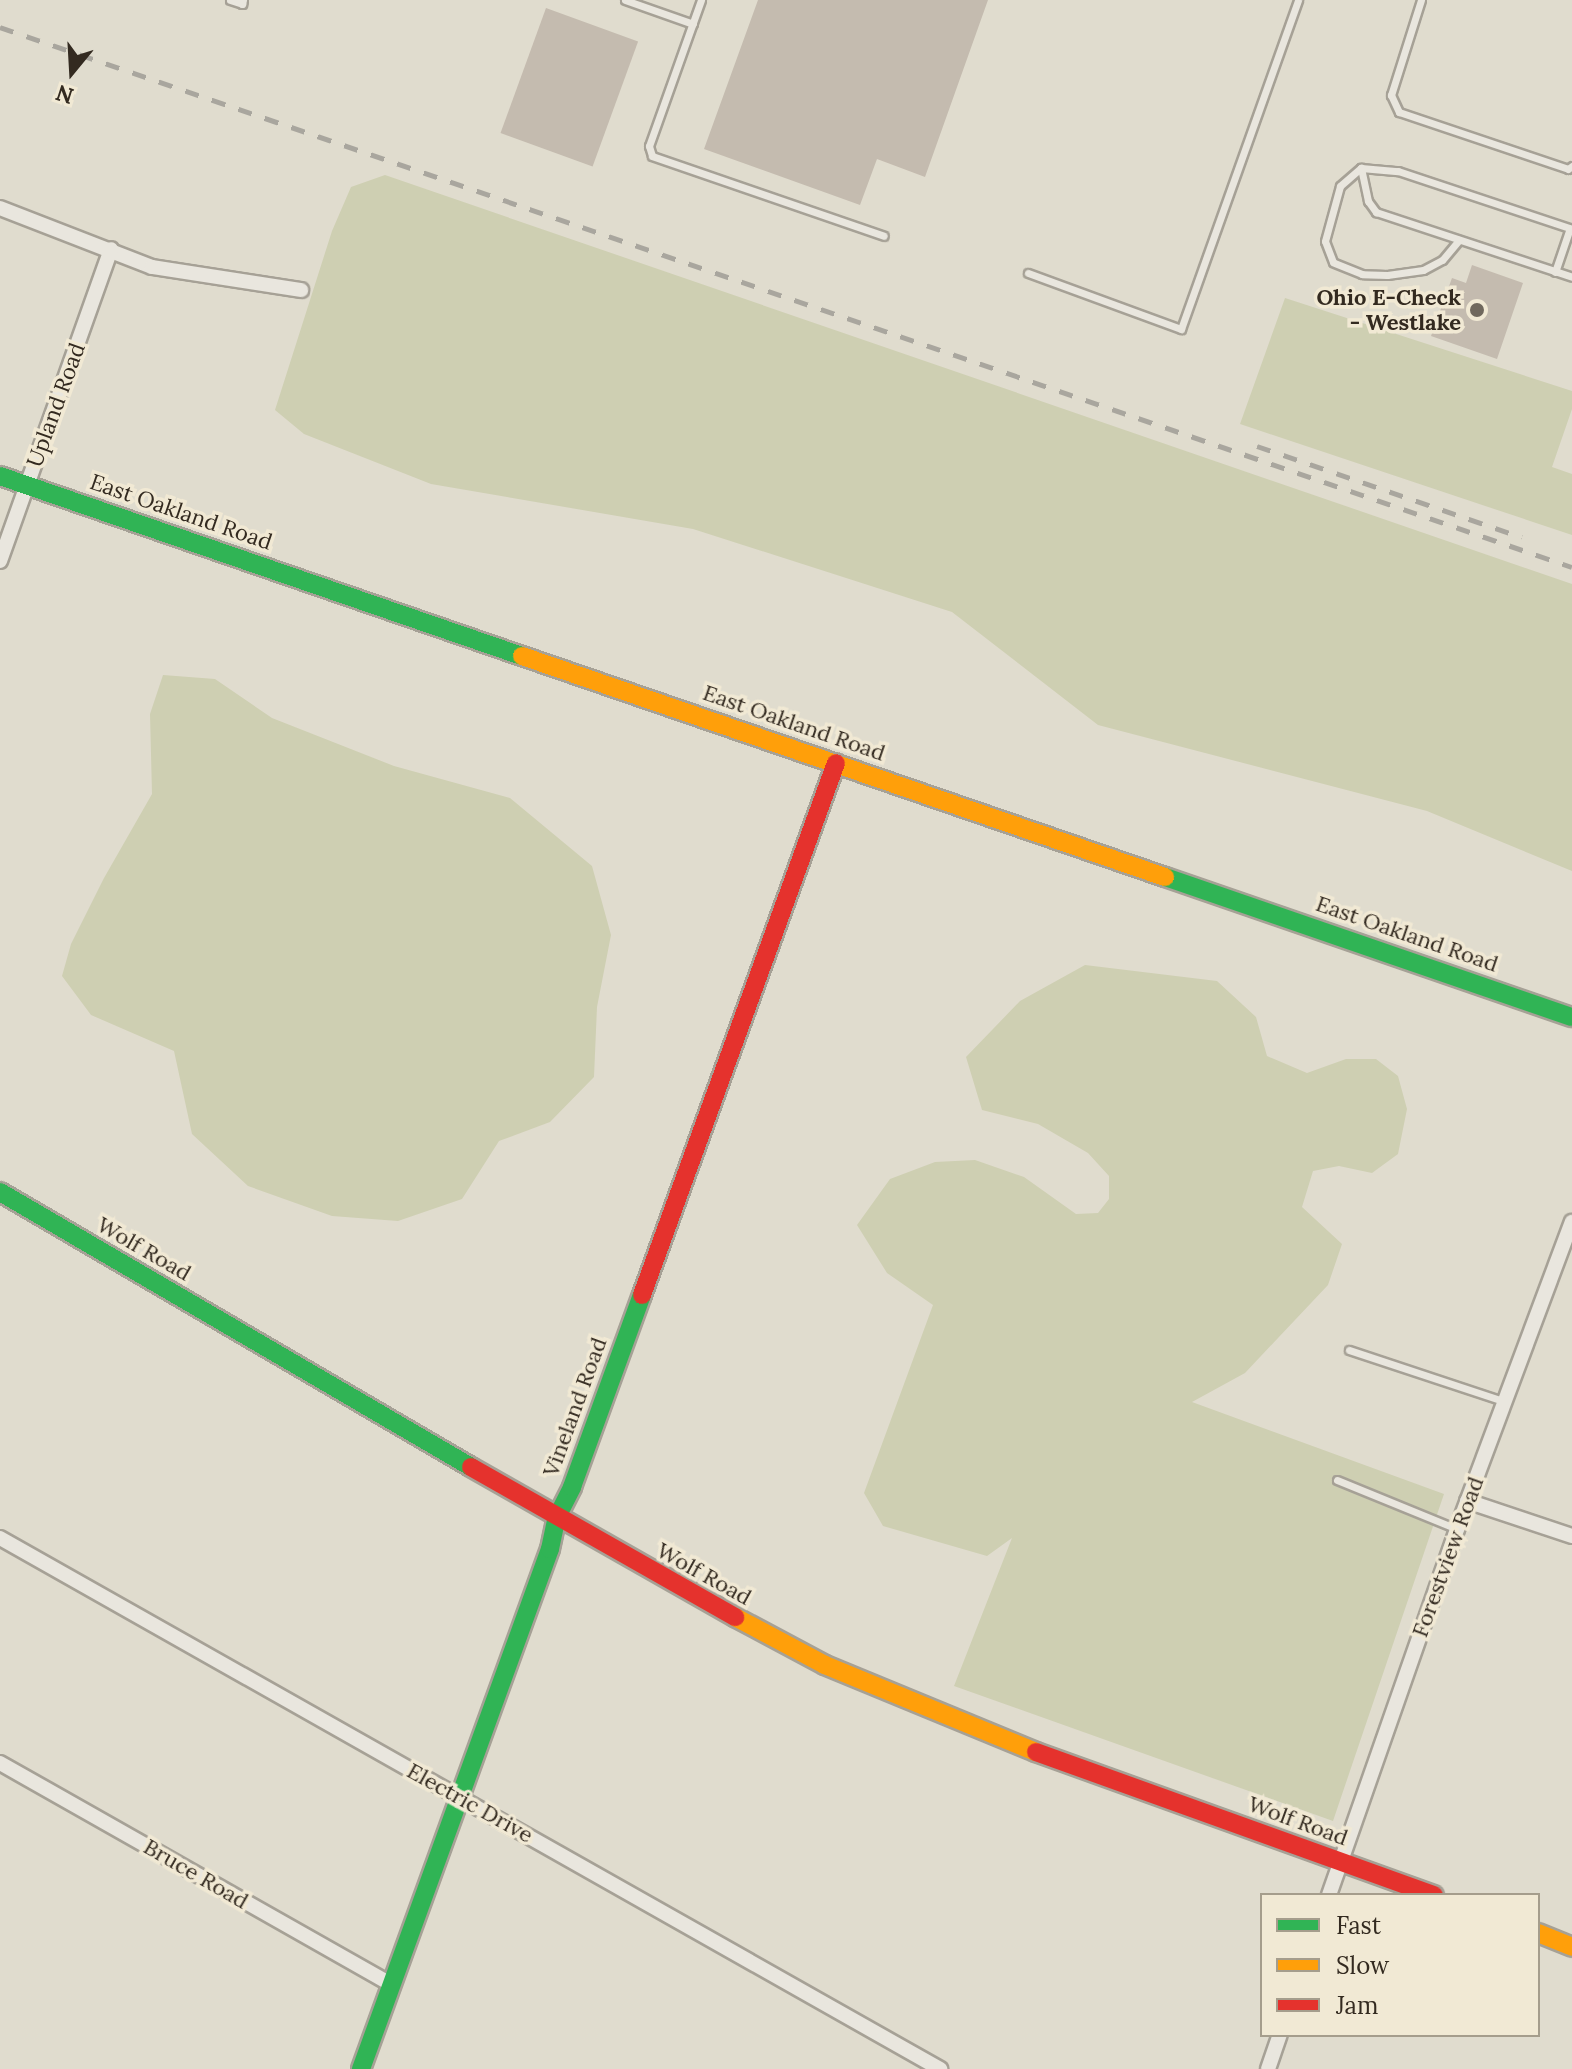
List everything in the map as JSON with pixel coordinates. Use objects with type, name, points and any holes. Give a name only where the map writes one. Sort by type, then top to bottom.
[{"type":"street","points":[[0,208],[152,267],[301,290]]},
{"type":"street","name":"Upland Road","points":[[0,561],[111,249]]},
{"type":"street","name":"East Oakland Road","points":[[0,476],[1572,1017]]},
{"type":"street","name":"Vineland Road","points":[[361,2069],[550,1549],[557,1517],[572,1487],[836,763]]},
{"type":"street","name":"Wolf Road","points":[[0,1192],[750,1627],[901,1700],[1428,1893]]},
{"type":"street","name":"Forestview Road","points":[[1330,1893],[1503,1401],[1534,1329],[1572,1222]]},
{"type":"street","points":[[1467,1501],[1572,1536]]},
{"type":"street","name":"Electric Drive","points":[[0,1538],[940,2069]]},
{"type":"street","name":"Bruce Road","points":[[0,1763],[392,1985]]},
{"type":"street","points":[[1540,1934],[1572,1947]]},
{"type":"street","points":[[1268,2069],[1279,2037]]},
{"type":"lane","points":[[230,0],[242,4],[243,0]]},
{"type":"lane","points":[[625,0],[693,24]]},
{"type":"lane","points":[[701,0],[649,146],[652,156],[884,236]]},
{"type":"lane","points":[[1028,273],[1181,329],[1298,0]]},
{"type":"lane","points":[[1421,0],[1391,95],[1399,112],[1568,169],[1572,166]]},
{"type":"lane","points":[[1361,168],[1368,201],[1376,212],[1572,277]]},
{"type":"lane","points":[[1459,240],[1442,260],[1423,270],[1362,274],[1333,262],[1325,241],[1330,210],[1340,186],[1361,168],[1398,171],[1571,228],[1555,272]]},
{"type":"lane","points":[[1349,1350],[1503,1401]]},
{"type":"lane","points":[[1337,1480],[1457,1529]]},
{"type":"green space","points":[[385,175],[1572,584],[1572,871],[1427,811],[1098,725],[952,612],[693,529],[431,484],[304,434],[275,410],[332,231],[351,187]]},
{"type":"green space","points":[[1285,298],[1572,391],[1572,409],[1552,467],[1572,474],[1572,535],[1240,424]]},
{"type":"green space","points":[[163,675],[215,679],[272,718],[394,766],[510,798],[592,866],[611,935],[597,1007],[594,1077],[550,1122],[499,1141],[462,1199],[398,1221],[332,1216],[248,1186],[192,1134],[174,1051],[91,1015],[62,976],[71,944],[152,794],[150,714]]},
{"type":"green space","points":[[1085,965],[1217,981],[1256,1017],[1267,1056],[1307,1073],[1346,1059],[1376,1059],[1398,1076],[1407,1109],[1398,1154],[1372,1173],[1339,1166],[1313,1171],[1302,1207],[1342,1244],[1328,1285],[1245,1373],[1192,1402],[1444,1494],[1333,1821],[954,1686],[1012,1538],[987,1556],[883,1526],[864,1493],[933,1305],[887,1273],[857,1225],[890,1179],[935,1162],[975,1160],[1024,1177],[1076,1214],[1098,1213],[1109,1199],[1109,1176],[1088,1153],[1038,1124],[982,1110],[966,1057],[1020,1001]]},
{"type":"building","points":[[758,0],[988,0],[925,177],[877,159],[860,205],[704,149]]},
{"type":"building","points":[[546,8],[638,42],[593,166],[501,133]]},
{"type":"building","name":"Ohio E-Check - Westlake","points":[[1472,265],[1523,283],[1497,359],[1431,336],[1452,278],[1466,283]]},
{"type":"railway","points":[[0,27],[1572,567]]},
{"type":"railway","points":[[1257,446],[1522,537]]},
{"type":"traffic: fast","points":[[0,476],[522,656]]},
{"type":"traffic: fast","points":[[1165,877],[1572,1017]]},
{"type":"traffic: fast","points":[[0,1192],[471,1467]]},
{"type":"traffic: fast","points":[[361,2069],[550,1549],[557,1517],[572,1487],[642,1295]]},
{"type":"traffic: slow","points":[[522,656],[1165,877]]},
{"type":"traffic: slow","points":[[735,1617],[825,1665],[1036,1752]]},
{"type":"traffic: slow","points":[[1540,1934],[1572,1947]]},
{"type":"traffic: jam","points":[[642,1295],[836,763]]},
{"type":"traffic: jam","points":[[471,1467],[735,1617]]},
{"type":"traffic: jam","points":[[1036,1752],[1428,1893]]},
{"type":"place","name":"Ohio E-Check - Westlake","points":[[1477,310]]}]
